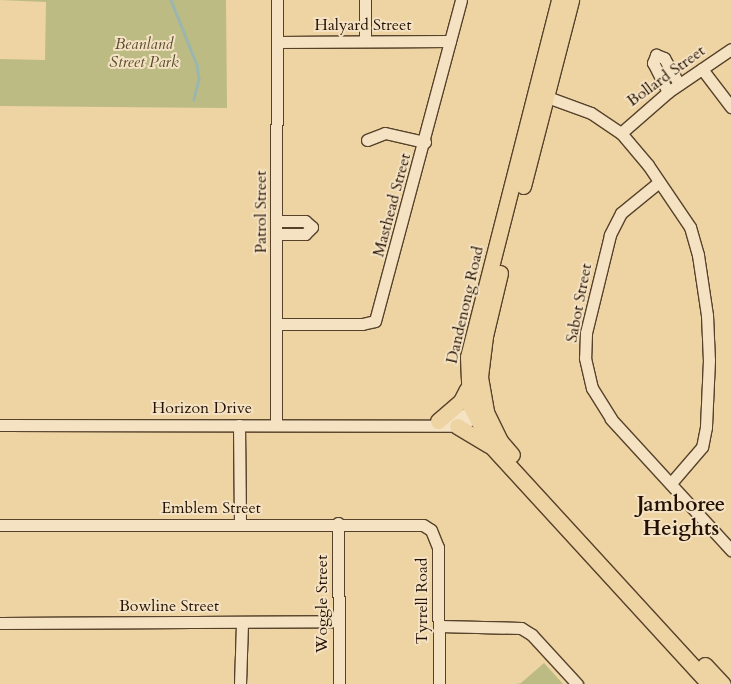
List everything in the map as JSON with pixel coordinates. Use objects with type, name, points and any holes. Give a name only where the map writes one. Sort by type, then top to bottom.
[{"type":"main road","name":"Dandenong Road","points":[[559,0],[541,94],[485,336],[478,414],[513,456],[723,684]]},
{"type":"main road","name":"Dandenong Road","points":[[571,0],[541,94],[468,357],[467,389],[492,447],[709,684]]},
{"type":"main road","points":[[438,421],[461,402],[467,389]]},
{"type":"main road","points":[[457,426],[492,447]]},
{"type":"street","name":"Patrol Street","points":[[276,0],[278,221],[276,424]]},
{"type":"street","points":[[365,0],[365,41]]},
{"type":"street","name":"Masthead Street","points":[[277,324],[362,324],[375,321],[425,142],[461,0]]},
{"type":"street","name":"Halyard Street","points":[[277,42],[450,41]]},
{"type":"street","name":"Bollard Street","points":[[622,133],[668,92],[731,49]]},
{"type":"street","points":[[668,92],[653,63],[656,55],[664,58],[679,84]]},
{"type":"street","points":[[702,69],[731,107]]},
{"type":"street","points":[[541,94],[591,113],[622,133],[690,227],[698,255],[709,360],[706,427],[702,446],[671,482]]},
{"type":"street","points":[[367,140],[385,133],[425,142]]},
{"type":"street","name":"Sabot Street","points":[[659,182],[620,213],[610,235],[586,333],[585,358],[592,388],[611,420],[671,482],[731,550]]},
{"type":"street","points":[[278,221],[305,221],[312,227],[305,234],[278,234]]},
{"type":"street","name":"Horizon Drive","points":[[405,425],[478,414]]},
{"type":"street","name":"Horizon Drive","points":[[0,425],[276,424],[457,426],[478,414]]},
{"type":"street","points":[[239,425],[240,524]]},
{"type":"street","name":"Emblem Street","points":[[0,526],[338,523],[422,525]]},
{"type":"street","name":"Woggle Street","points":[[338,523],[339,684]]},
{"type":"street","name":"Tyrrell Road","points":[[422,525],[431,530],[438,547],[439,684]]},
{"type":"street","name":"Bowline Street","points":[[0,622],[242,623],[338,621]]},
{"type":"street","points":[[240,684],[242,623]]},
{"type":"street","points":[[439,626],[521,628],[532,635],[577,684]]},
{"type":"green space","name":"Beanland Street Park","points":[[0,0],[226,0],[227,108],[0,106],[0,59],[45,60],[46,2]]},
{"type":"green space","points":[[544,663],[563,684],[517,684],[521,683]]},
{"type":"waterway","points":[[171,0],[197,65],[199,79],[194,99]]},
{"type":"district","name":"Jamboree Heights","points":[[681,517]]}]
